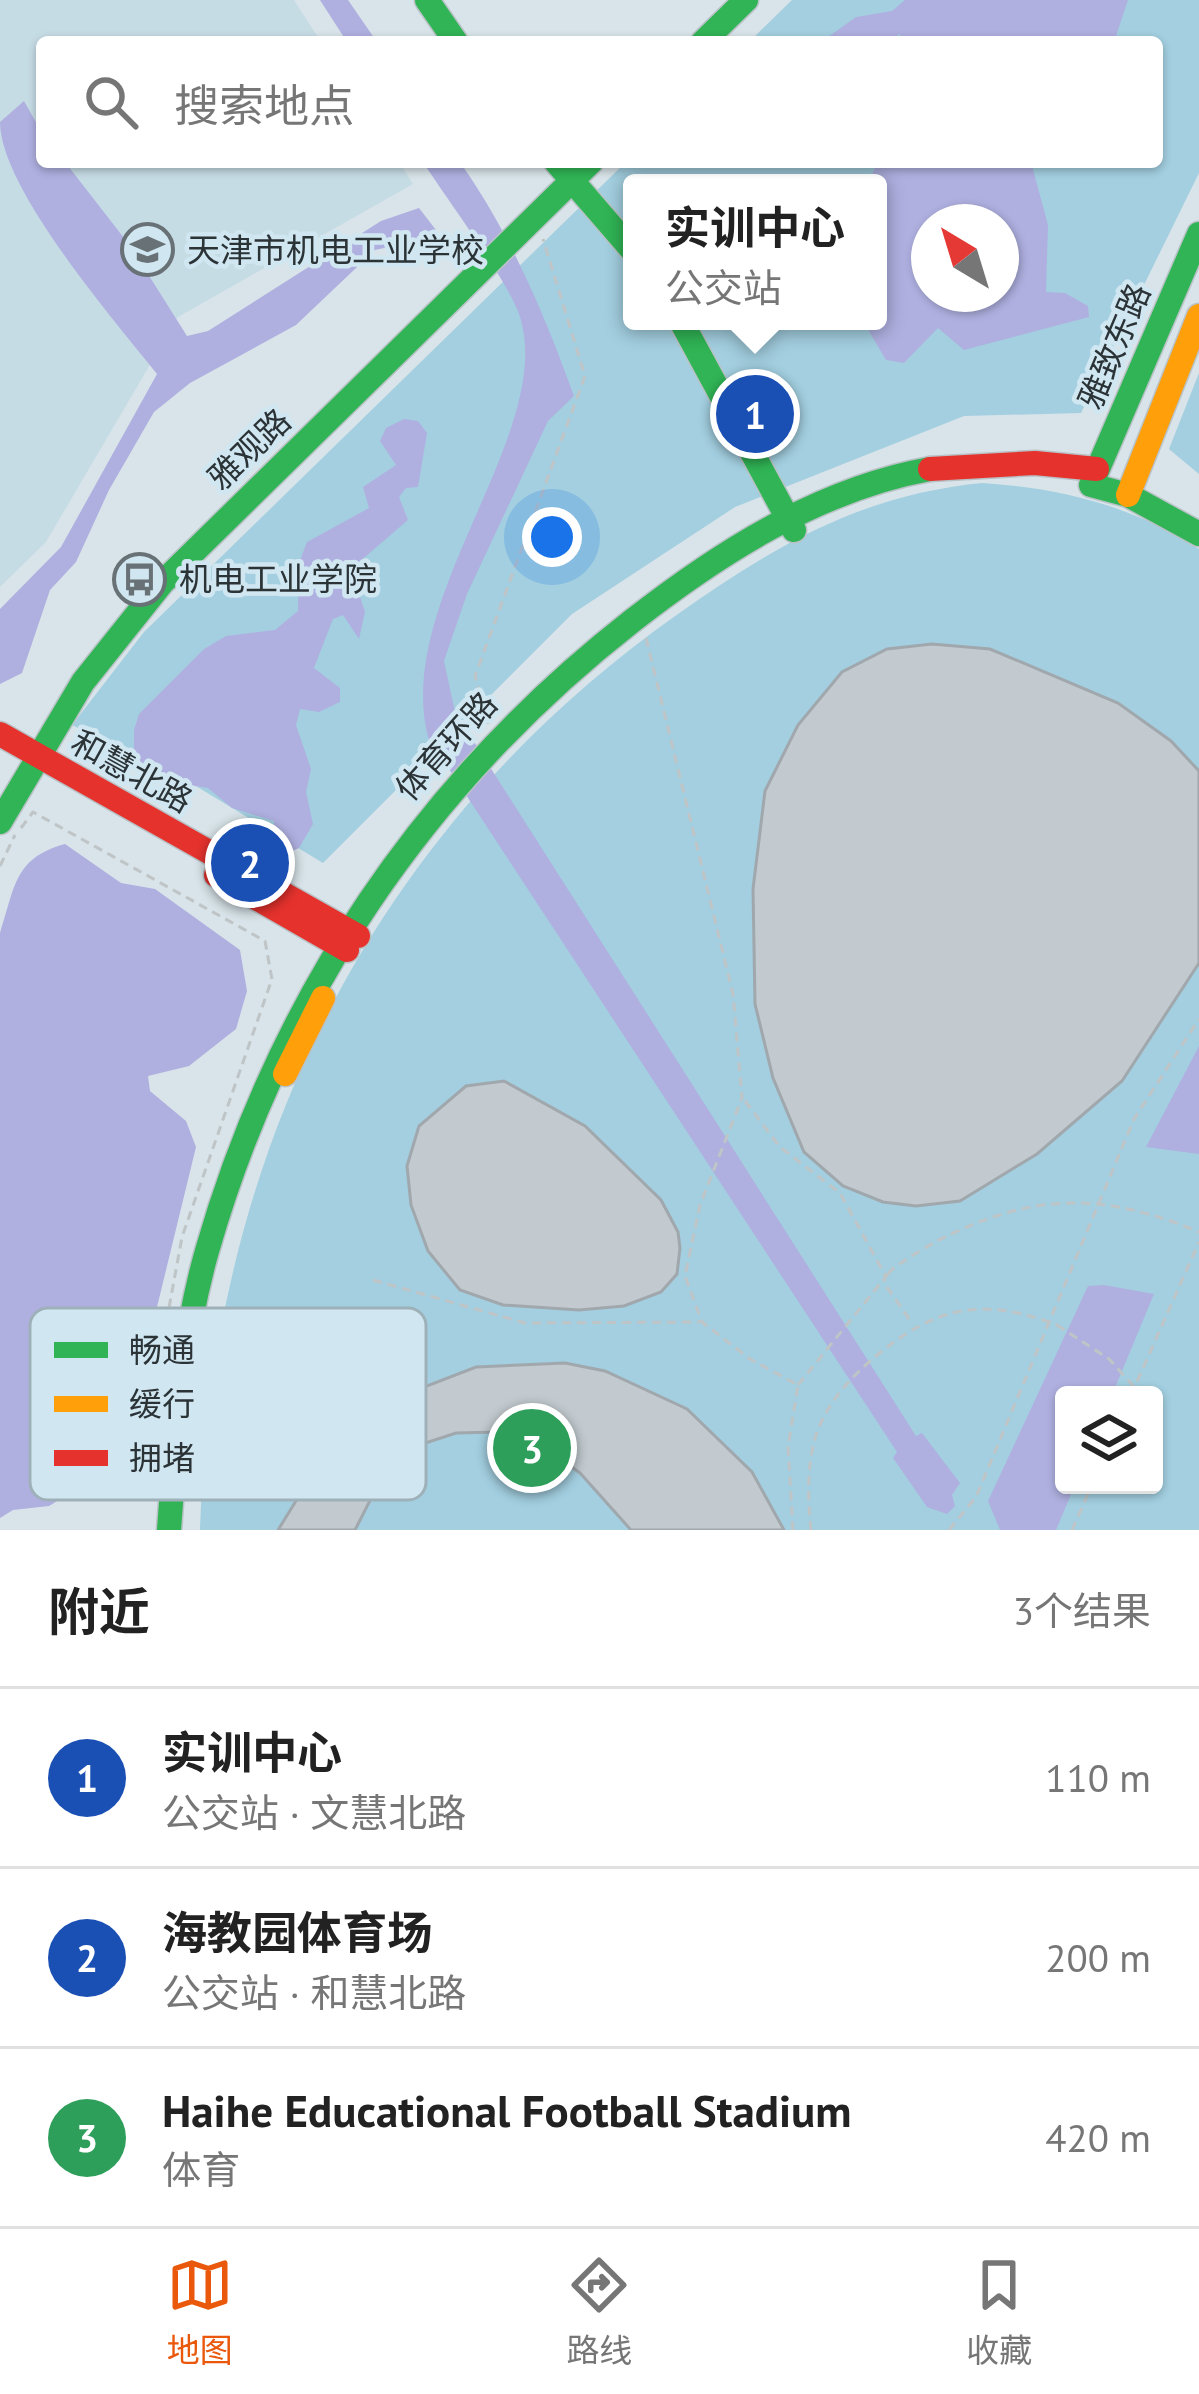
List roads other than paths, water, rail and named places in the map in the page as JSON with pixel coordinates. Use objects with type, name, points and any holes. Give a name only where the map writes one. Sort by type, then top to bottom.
[{"type":"main road","points":[[427,0],[452,36]]},
{"type":"main road","points":[[443,0],[467,36]]},
{"type":"main road","points":[[709,36],[746,0]]},
{"type":"main road","points":[[721,36],[758,0]]},
{"type":"main road","name":"雅观路","points":[[0,803],[23,758],[81,670],[145,589],[573,168]]},
{"type":"main road","points":[[575,168],[623,220]]},
{"type":"main road","points":[[575,168],[623,237]]},
{"type":"main road","name":"雅致东路","points":[[1094,477],[1199,234]]},
{"type":"main road","name":"雅致东路","points":[[1131,488],[1199,316]]},
{"type":"main road","points":[[686,330],[797,522]]},
{"type":"main road","points":[[700,330],[797,522]]},
{"type":"main road","name":"体育环路","points":[[195,1308],[214,1222],[272,1062],[347,940],[451,797],[490,744],[548,686],[650,606],[880,479],[946,464],[1011,460],[1131,488],[1199,517]]},
{"type":"main road","name":"体育环路","points":[[1131,488],[1199,534]]},
{"type":"main road","name":"体育环路","points":[[490,744],[644,626],[797,522]]},
{"type":"main road","name":"和慧北路","points":[[0,734],[23,758],[347,940]]},
{"type":"main road","name":"雅观路","points":[[0,821],[23,758]]},
{"type":"main road","name":"体育环路","points":[[210,1308],[227,1229],[274,1099],[347,940]]},
{"type":"main road","name":"体育环路","points":[[170,1530],[172,1500]]},
{"type":"main road","name":"体育环路","points":[[182,1530],[184,1500]]},
{"type":"place","name":"天津市机电工业学校","points":[[148,250]]},
{"type":"place","name":"实训中心","points":[[755,414]]},
{"type":"place","name":"机电工业学院","points":[[140,579]]},
{"type":"place","name":"海教园体育场","points":[[250,863]]},
{"type":"place","name":"Haihe Educational Football Stadium","points":[[532,1448]]}]
